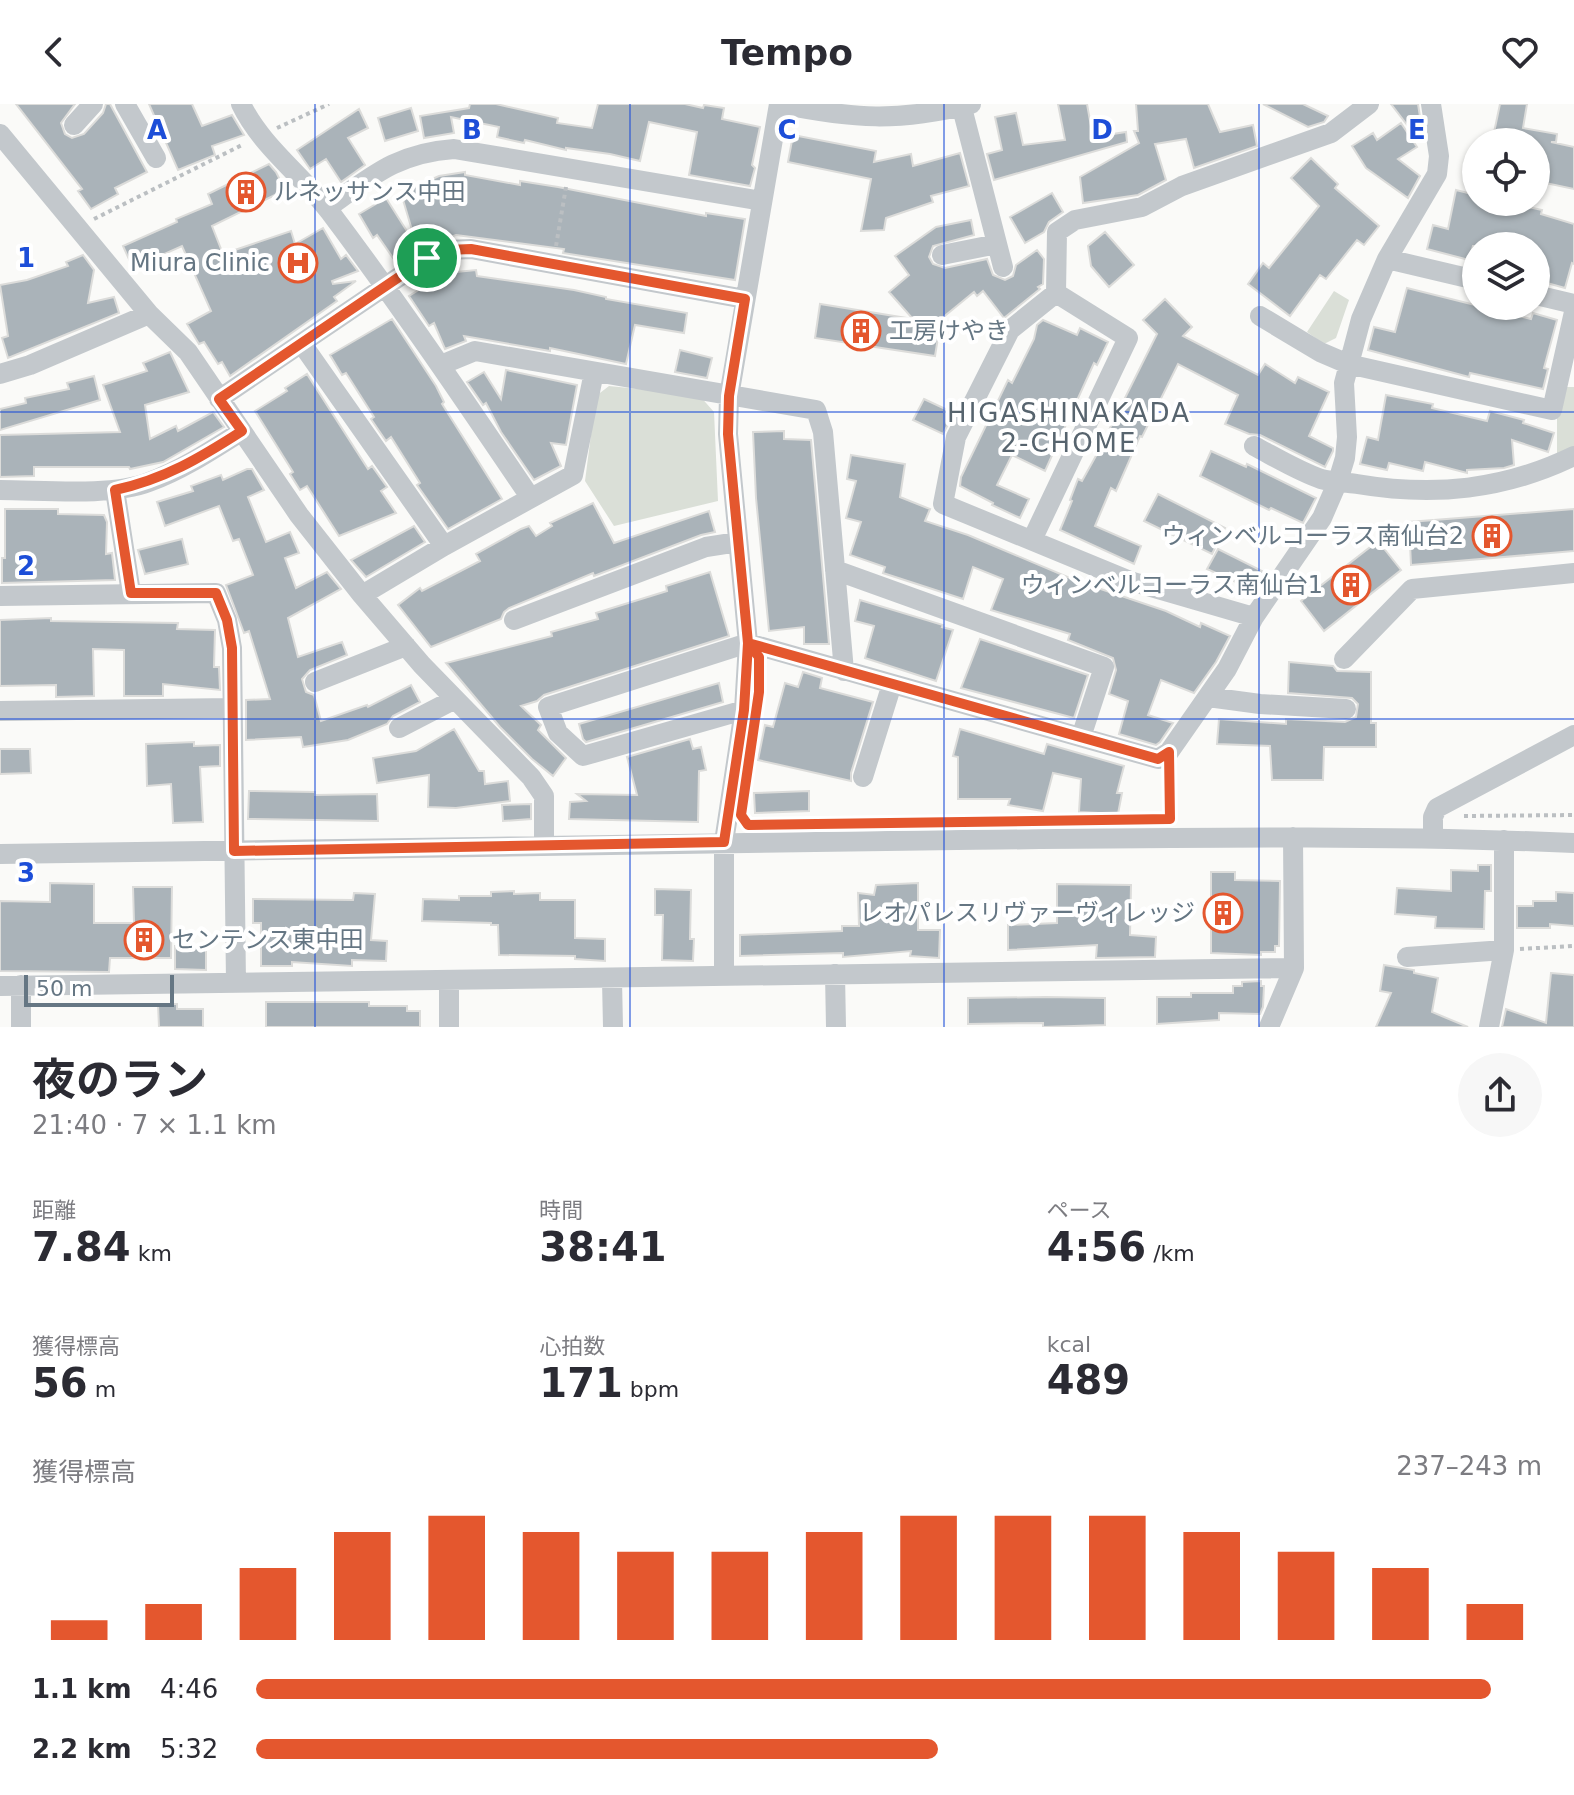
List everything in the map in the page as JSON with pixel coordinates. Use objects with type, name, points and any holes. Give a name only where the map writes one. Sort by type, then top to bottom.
[{"type":"street","points":[[74,125],[93,104]]},
{"type":"street","points":[[125,104],[156,158]]},
{"type":"street","points":[[241,104],[261,136],[327,208],[386,287],[530,497]]},
{"type":"street","points":[[724,975],[724,842],[744,710],[748,643],[728,434],[729,396],[780,104],[834,115],[889,118],[965,105],[1003,267]]},
{"type":"street","points":[[1056,293],[1057,232],[1075,220],[1142,207],[1182,186],[1331,133],[1369,104]]},
{"type":"street","points":[[744,710],[583,756],[558,733],[548,707],[748,643],[1158,759],[1169,752],[1227,669],[1254,617],[1322,518],[1338,481],[1347,437],[1343,407],[1348,364],[1361,319],[1387,259],[1437,174],[1439,156],[1431,104]]},
{"type":"street","points":[[0,134],[149,314],[188,352],[299,515],[362,595],[455,699],[531,777],[544,796],[544,846]]},
{"type":"street","points":[[327,208],[382,169],[404,158],[428,151],[465,150],[762,201]]},
{"type":"street","points":[[942,255],[997,244]]},
{"type":"street","points":[[219,399],[427,258],[448,250],[471,249],[745,299]]},
{"type":"street","points":[[1387,259],[1462,277]]},
{"type":"street","points":[[1056,293],[1010,330],[956,437],[943,504],[1130,581],[1254,617]]},
{"type":"street","points":[[1032,540],[1128,338],[1056,293]]},
{"type":"street","points":[[1550,298],[1574,304]]},
{"type":"street","points":[[1260,316],[1320,352],[1348,364],[1552,410],[1574,312]]},
{"type":"street","points":[[0,374],[30,365],[149,314]]},
{"type":"street","points":[[302,344],[444,546]]},
{"type":"street","points":[[441,365],[475,351],[816,410],[823,432],[844,671]]},
{"type":"street","points":[[362,595],[573,475],[594,372]]},
{"type":"street","points":[[0,490],[115,490],[148,483],[199,458],[242,431]]},
{"type":"street","points":[[1254,446],[1322,479],[1380,488],[1432,490],[1472,489],[1518,480],[1574,456]]},
{"type":"street","points":[[115,490],[131,593]]},
{"type":"street","points":[[514,620],[706,547],[738,542]]},
{"type":"street","points":[[835,570],[1104,667],[1081,737]]},
{"type":"street","points":[[1344,659],[1412,589],[1574,573]]},
{"type":"street","points":[[0,596],[216,593],[227,620],[232,648],[236,983]]},
{"type":"street","points":[[315,682],[406,646]]},
{"type":"street","points":[[863,777],[892,684]]},
{"type":"street","points":[[1208,697],[1260,704],[1346,709]]},
{"type":"street","points":[[399,728],[455,699]]},
{"type":"street","points":[[0,711],[232,708]]},
{"type":"street","points":[[1433,837],[1433,817],[1437,808],[1574,735]]},
{"type":"street","points":[[0,854],[724,842],[1293,837],[1433,837],[1574,843]]},
{"type":"street","points":[[1269,1027],[1294,968],[1293,837]]},
{"type":"street","points":[[1489,1027],[1504,950],[1504,840]]},
{"type":"street","points":[[1407,957],[1504,950]]},
{"type":"street","points":[[21,1027],[10,986],[612,980],[724,975],[1294,968]]},
{"type":"street","points":[[835,974],[836,1027]]},
{"type":"street","points":[[612,980],[613,1027]]},
{"type":"street","points":[[449,982],[449,1027]]},
{"type":"path","points":[[77,227],[329,104]]},
{"type":"path","points":[[552,264],[570,168]]},
{"type":"path","points":[[1169,752],[1170,819]]},
{"type":"path","points":[[1459,816],[1574,815]]},
{"type":"path","points":[[1504,950],[1574,946]]},
{"type":"shaded area","points":[[1334,291],[1349,300],[1336,338],[1324,344],[1307,332]]},
{"type":"shaded area","points":[[609,386],[699,395],[714,412],[718,501],[614,526],[585,481],[596,396]]},
{"type":"shaded area","points":[[1566,387],[1574,387],[1574,447],[1557,458],[1557,414]]},
{"type":"building","points":[[16,104],[75,104],[61,123],[65,134],[72,138],[84,134],[103,113],[106,104],[110,104],[147,172],[115,188],[118,194],[91,209],[78,191],[82,189]]},
{"type":"building","points":[[149,104],[192,104],[202,126],[232,115],[244,135],[212,146],[215,155],[178,170]]},
{"type":"building","points":[[470,104],[496,104],[558,118],[557,123],[592,128],[598,104],[685,104],[724,108],[722,119],[760,127],[752,165],[755,168],[750,186],[689,175],[697,132],[649,122],[640,161],[497,137],[499,127],[451,117],[454,133],[424,138],[420,116],[469,108]]},
{"type":"building","points":[[1058,104],[1087,104],[1093,137],[1126,132],[1127,142],[994,180],[987,154],[1002,150],[995,117],[1016,113],[1023,145],[1065,140]]},
{"type":"building","points":[[1136,104],[1208,104],[1220,132],[1253,125],[1257,146],[1194,168],[1186,139],[1155,144],[1166,180],[1138,195],[1083,203],[1080,177],[1139,143],[1134,131],[1138,131]]},
{"type":"building","points":[[1263,104],[1303,104],[1328,116],[1324,122],[1308,127]]},
{"type":"building","points":[[1391,104],[1418,104],[1421,123],[1411,130]]},
{"type":"building","points":[[1500,104],[1527,104],[1523,128],[1495,128]]},
{"type":"building","points":[[411,108],[418,131],[385,141],[378,118]]},
{"type":"building","points":[[359,109],[368,128],[348,138],[365,165],[341,182],[326,159],[310,169],[297,150]]},
{"type":"building","points":[[1401,123],[1417,147],[1398,159],[1420,176],[1408,198],[1366,168],[1352,146],[1373,133],[1377,140]]},
{"type":"building","points":[[1550,133],[1557,134],[1556,142],[1551,142],[1574,147],[1574,189],[1550,184]]},
{"type":"building","points":[[793,135],[876,151],[874,162],[911,154],[913,166],[960,153],[969,186],[931,196],[933,202],[886,218],[884,230],[861,231],[871,179],[788,162]]},
{"type":"building","points":[[1311,158],[1338,184],[1335,188],[1379,226],[1364,245],[1357,240],[1326,279],[1320,275],[1290,316],[1248,284],[1263,263],[1269,268],[1319,206],[1291,178]]},
{"type":"building","points":[[269,164],[285,190],[212,226],[223,254],[291,231],[295,244],[323,228],[341,259],[346,255],[358,271],[332,281],[333,284],[356,281],[334,297],[337,301],[230,376],[204,342],[199,344],[187,324],[211,311],[182,246],[133,268],[123,246],[212,204],[208,194]]},
{"type":"building","points":[[465,172],[465,175],[520,185],[520,181],[706,216],[706,213],[745,219],[735,280],[563,253],[564,249],[456,235],[393,258],[377,235],[373,238],[359,214],[386,198],[417,247],[401,193],[439,176]]},
{"type":"building","points":[[1456,190],[1462,192],[1462,216],[1548,216],[1574,224],[1574,264],[1565,288],[1550,284],[1550,232],[1462,232],[1462,258],[1427,249],[1433,225],[1448,229]]},
{"type":"building","points":[[1052,193],[1063,212],[1049,222],[1044,232],[1025,243],[1010,217]]},
{"type":"building","points":[[971,220],[974,235],[933,246],[929,257],[933,264],[945,268],[987,259],[993,275],[1005,280],[1013,276],[1016,265],[1037,250],[1044,259],[1040,289],[1004,318],[983,291],[977,296],[974,292],[941,319],[935,356],[815,338],[820,304],[913,319],[889,292],[909,275],[895,256],[936,227]]},
{"type":"building","points":[[1105,232],[1134,265],[1109,287],[1091,266],[1088,246]]},
{"type":"building","points":[[83,255],[94,270],[88,303],[114,297],[119,313],[8,358],[2,338],[8,336],[0,285],[27,280],[68,266],[66,262]]},
{"type":"building","points":[[476,270],[477,276],[574,290],[606,299],[687,313],[684,333],[635,325],[626,364],[550,348],[550,351],[464,336],[466,341],[445,349],[434,323],[429,326],[409,296],[446,273]]},
{"type":"building","points":[[1407,288],[1462,302],[1462,320],[1557,320],[1544,368],[1548,369],[1543,389],[1470,373],[1469,377],[1368,350],[1374,327],[1395,332]]},
{"type":"building","points":[[1165,299],[1192,327],[1183,336],[1258,375],[1265,364],[1295,383],[1298,377],[1329,392],[1309,436],[1333,448],[1333,451],[1325,467],[1260,435],[1225,424],[1238,395],[1178,364],[1140,436],[1116,491],[1111,488],[1095,526],[1141,546],[1134,564],[1060,530],[1078,479],[1082,481],[1097,454],[1157,334],[1143,320]]},
{"type":"building","points":[[392,319],[436,386],[444,402],[442,404],[502,499],[448,529],[417,485],[420,483],[391,437],[386,441],[346,373],[342,375],[330,355]]},
{"type":"building","points":[[1043,320],[1077,335],[1080,328],[1108,342],[1097,365],[1094,363],[1045,471],[1012,455],[997,485],[1029,499],[1020,518],[960,486],[961,477],[1008,380],[1012,383],[1034,339],[1037,325]]},
{"type":"building","points":[[680,350],[712,358],[707,378],[675,372]]},
{"type":"building","points":[[170,352],[189,392],[145,405],[150,439],[176,426],[178,431],[213,412],[224,427],[163,462],[130,469],[34,467],[34,476],[0,477],[0,435],[120,432],[103,385],[147,371],[143,363]]},
{"type":"building","points":[[506,370],[577,385],[566,445],[551,443],[561,466],[534,480],[501,432],[486,403],[483,405],[467,382],[484,372],[501,399]]},
{"type":"building","points":[[307,374],[368,469],[372,466],[387,487],[381,491],[396,513],[339,536],[307,486],[300,490],[290,474],[293,472],[255,411]]},
{"type":"building","points":[[94,376],[100,400],[0,430],[0,409],[26,403],[25,398],[69,389],[67,383]]},
{"type":"building","points":[[1386,395],[1433,404],[1432,408],[1487,421],[1490,411],[1524,420],[1523,423],[1554,433],[1548,452],[1512,440],[1514,465],[1504,468],[1467,470],[1467,473],[1425,462],[1423,471],[1389,463],[1387,470],[1360,464],[1367,437],[1378,440]]},
{"type":"building","points":[[924,399],[954,413],[943,434],[913,420]]},
{"type":"building","points":[[784,431],[784,439],[811,440],[829,644],[804,644],[804,627],[769,631],[753,432]]},
{"type":"building","points":[[1211,451],[1246,467],[1247,464],[1316,498],[1303,523],[1200,476]]},
{"type":"building","points":[[851,455],[905,464],[900,497],[930,509],[925,521],[968,535],[1077,581],[1166,611],[1200,627],[1201,623],[1230,636],[1194,693],[1161,680],[1148,715],[1173,723],[1160,742],[1156,745],[1119,734],[1128,701],[1109,694],[1116,670],[1113,658],[1068,640],[1070,634],[991,610],[1003,579],[973,567],[963,599],[883,573],[885,567],[850,555],[861,522],[846,518],[856,481],[847,479]]},
{"type":"building","points":[[252,469],[264,490],[248,497],[266,542],[290,532],[299,553],[285,558],[296,588],[327,572],[341,589],[288,618],[298,657],[342,642],[347,655],[310,670],[302,679],[306,692],[314,695],[321,721],[368,707],[411,685],[420,702],[393,716],[387,724],[348,740],[303,747],[301,737],[246,740],[246,700],[270,699],[249,631],[244,633],[226,585],[253,575],[239,539],[233,541],[219,506],[165,526],[157,502],[193,491],[191,486],[221,475],[223,480]]},
{"type":"building","points":[[1158,494],[1225,528],[1212,554],[1144,521]]},
{"type":"building","points":[[593,503],[614,543],[709,511],[715,532],[594,576],[593,573],[509,608],[501,619],[431,647],[398,605],[420,588],[422,591],[480,561],[476,554],[521,529],[529,526],[536,536],[552,526],[550,523]]},
{"type":"building","points":[[5,509],[58,509],[58,514],[104,515],[107,522],[106,554],[112,553],[115,580],[2,583]]},
{"type":"building","name":"ウィンベルコーラス南仙台2","points":[[1574,509],[1574,551],[1411,565],[1409,522]]},
{"type":"building","points":[[414,526],[425,542],[366,577],[351,560]]},
{"type":"building","points":[[182,539],[188,564],[145,574],[138,550]]},
{"type":"building","name":"ウィンベルコーラス南仙台1","points":[[1378,541],[1401,570],[1324,631],[1301,601]]},
{"type":"building","points":[[1218,549],[1268,574],[1256,591],[1207,569]]},
{"type":"building","points":[[710,572],[729,636],[544,695],[521,706],[541,725],[538,730],[566,758],[553,776],[500,727],[446,663],[552,636],[551,632],[598,619],[596,613],[667,591],[666,586]]},
{"type":"building","points":[[860,600],[953,630],[936,681],[865,658],[874,626],[855,621]]},
{"type":"building","points":[[51,618],[51,621],[178,623],[177,629],[215,630],[214,667],[219,667],[220,690],[163,684],[163,696],[124,696],[124,650],[93,649],[94,696],[56,697],[56,685],[0,686],[0,620]]},
{"type":"building","points":[[980,639],[1088,675],[1074,718],[961,688]]},
{"type":"building","points":[[1289,662],[1333,666],[1337,671],[1371,672],[1371,723],[1376,723],[1376,747],[1324,747],[1323,780],[1272,780],[1270,746],[1217,744],[1219,719],[1286,724],[1286,719],[1345,722],[1356,717],[1358,704],[1352,698],[1288,693]]},
{"type":"building","points":[[803,672],[822,678],[820,688],[873,702],[851,781],[758,760],[765,725],[773,727],[785,683],[798,687]]},
{"type":"building","points":[[719,683],[723,702],[586,742],[583,739],[579,724]]},
{"type":"building","points":[[454,729],[479,771],[484,771],[485,784],[508,781],[510,801],[456,808],[428,807],[429,775],[377,783],[373,758],[416,751]]},
{"type":"building","points":[[960,729],[1044,754],[1047,744],[1124,766],[1117,793],[1122,793],[1118,814],[1079,812],[1081,779],[1053,773],[1043,811],[1008,805],[1010,799],[958,799],[958,757],[953,756]]},
{"type":"building","points":[[690,739],[693,749],[701,747],[706,770],[699,771],[698,822],[569,819],[570,802],[586,801],[577,794],[637,795],[627,757]]},
{"type":"building","points":[[194,742],[194,746],[220,745],[220,766],[200,767],[203,822],[173,823],[171,784],[147,786],[146,744]]},
{"type":"building","points":[[0,749],[30,749],[31,773],[0,774]]},
{"type":"building","points":[[249,791],[315,792],[315,795],[377,794],[378,821],[248,819]]},
{"type":"building","points":[[809,791],[809,811],[755,813],[754,793]]},
{"type":"building","points":[[531,804],[531,819],[503,821],[502,805]]},
{"type":"building","points":[[1478,865],[1491,865],[1491,891],[1485,891],[1484,929],[1435,928],[1436,917],[1395,914],[1397,888],[1451,891],[1451,870],[1478,871]]},
{"type":"building","points":[[1211,872],[1235,872],[1235,880],[1280,881],[1279,946],[1275,946],[1275,952],[1261,952],[1261,955],[1211,953]]},
{"type":"building","points":[[50,883],[94,884],[94,923],[134,923],[133,887],[172,887],[171,958],[110,958],[109,972],[0,971],[0,901],[50,902]]},
{"type":"building","points":[[918,883],[918,930],[940,930],[939,958],[910,956],[911,951],[843,957],[843,953],[740,956],[740,935],[842,931],[842,926],[859,926],[858,893],[874,895],[876,885]]},
{"type":"building","points":[[1057,884],[1131,885],[1130,935],[1156,937],[1155,957],[1096,958],[1097,945],[1008,950],[1008,925],[1057,923]]},
{"type":"building","points":[[655,889],[691,890],[693,961],[662,960],[663,915],[655,915]]},
{"type":"building","points":[[514,891],[514,894],[540,893],[540,900],[575,900],[575,938],[605,939],[605,961],[575,959],[575,956],[499,955],[498,925],[422,921],[423,899],[459,900],[459,896],[491,896],[491,892]]},
{"type":"building","points":[[1556,892],[1574,893],[1574,926],[1550,924],[1550,928],[1517,928],[1517,906],[1533,906],[1533,901],[1556,901]]},
{"type":"building","points":[[354,893],[375,894],[371,940],[387,941],[386,961],[352,960],[352,966],[292,962],[292,966],[261,966],[261,923],[253,923],[253,899],[353,900]]},
{"type":"building","points":[[175,946],[206,946],[206,970],[175,969]]},
{"type":"building","points":[[1384,965],[1438,978],[1432,1012],[1468,1027],[1376,1027],[1391,993],[1380,991]]},
{"type":"building","points":[[1551,973],[1574,975],[1574,1027],[1502,1027],[1506,1009],[1546,1023]]},
{"type":"building","points":[[1261,981],[1261,986],[1264,986],[1260,1014],[1219,1013],[1219,1020],[1157,1024],[1157,997],[1233,993],[1233,986],[1242,986],[1242,982]]},
{"type":"building","points":[[968,998],[1105,998],[1105,1025],[1043,1027],[1043,1023],[968,1024]]},
{"type":"building","points":[[266,1002],[369,1002],[369,1006],[407,1006],[407,1011],[420,1011],[420,1027],[266,1027]]},
{"type":"building","points":[[158,1004],[177,1004],[177,1009],[203,1009],[203,1027],[159,1027]]},
{"type":"place","name":"ルネッサンス中田","points":[[246,192]]},
{"type":"place","name":"Miura Clinic","points":[[298,263]]},
{"type":"place","name":"工房けやき","points":[[861,331]]},
{"type":"place","name":"ウィンベルコーラス南仙台2","points":[[1492,536]]},
{"type":"place","name":"ウィンベルコーラス南仙台1","points":[[1351,585]]},
{"type":"place","name":"レオパレスリヴァーヴィレッジ","points":[[1223,913]]},
{"type":"place","name":"センテンス東中田","points":[[144,940]]},
{"type":"district","name":"HIGASHINAKADA 2-CHOME","points":[[1069,428]]},
{"type":"route","points":[[427,258],[219,399],[242,431],[199,458],[148,483],[115,490],[131,593],[216,593],[227,620],[232,648],[234,851],[724,842],[744,710],[748,643],[1158,759],[1169,752],[1170,819],[748,825],[741,815],[759,692],[759,657],[748,643],[728,434],[729,396],[745,299],[471,249],[448,250],[427,258]]}]
